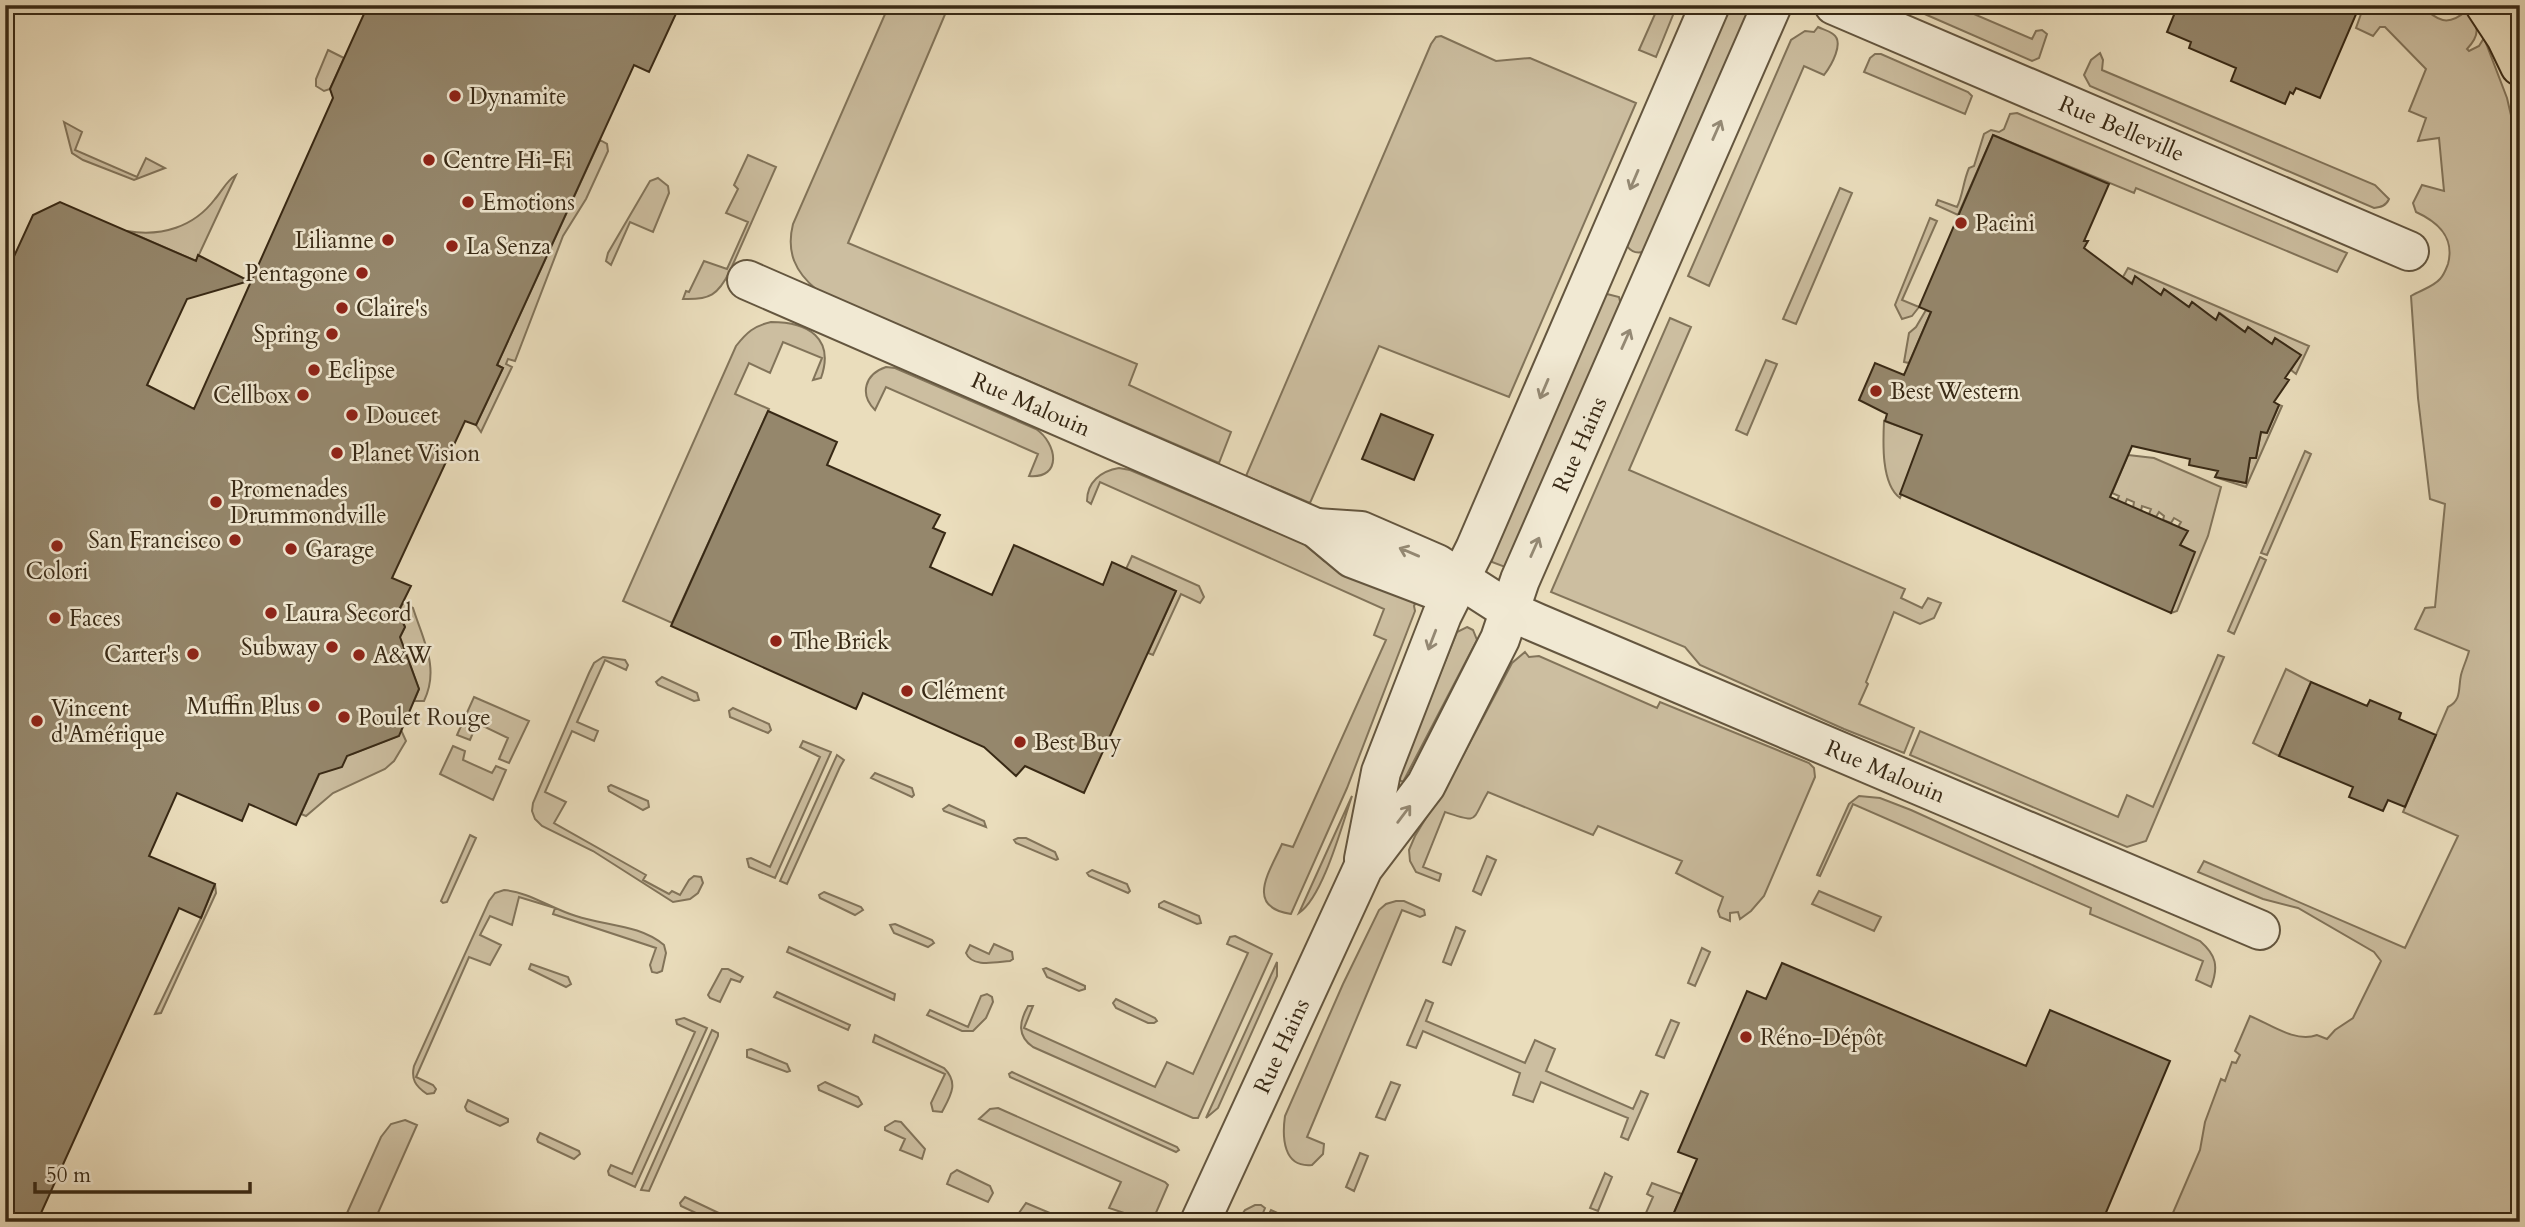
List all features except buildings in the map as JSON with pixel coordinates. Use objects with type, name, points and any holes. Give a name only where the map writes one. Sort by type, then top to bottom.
[{"type":"highway","points":[[2485,5],[2506,37],[2520,66]]},
{"type":"street","name":"Rue Hains","points":[[1363,868],[1381,772],[1442,615],[1475,550],[1710,5]]},
{"type":"street","name":"Rue Hains","points":[[1200,1222],[1363,868],[1426,785],[1495,649],[1520,580],[1772,5]]},
{"type":"street","name":"Rue Belleville","points":[[1834,5],[2409,251]]},
{"type":"street","points":[[1599,263],[1649,285]]},
{"type":"street","name":"Rue Malouin","points":[[747,280],[1316,528],[1361,531],[1437,564],[1456,587],[1510,611],[2260,930]]},
{"type":"shaded area","points":[[889,5],[949,5],[848,243],[1137,364],[1129,385],[1231,432],[1219,463],[817,290],[803,276],[792,252],[793,224]]},
{"type":"shaded area","points":[[1659,5],[1677,5],[1656,57],[1639,50]]},
{"type":"shaded area","points":[[1733,5],[1743,6],[1747,16],[1646,251],[1638,253],[1627,246],[1727,8]]},
{"type":"shaded area","points":[[1904,5],[1953,5],[2032,39],[2036,31],[2042,30],[2047,34],[2039,58],[2032,61]]},
{"type":"shaded area","points":[[2359,5],[2421,5],[2443,20],[2454,19],[2466,11],[2477,30],[2475,39],[2467,49],[2469,51],[2479,46],[2484,38],[2507,98],[2520,154],[2520,1222],[2169,1222],[2200,1150],[2205,1122],[2221,1079],[2225,1081],[2232,1062],[2236,1063],[2240,1055],[2235,1051],[2250,1016],[2291,1035],[2317,1035],[2327,1039],[2353,1018],[2381,961],[2374,952],[2298,908],[2263,899],[2198,872],[2204,861],[2405,948],[2458,836],[2403,812],[2448,707],[2456,701],[2469,651],[2415,629],[2425,608],[2435,607],[2445,504],[2430,499],[2418,398],[2411,296],[2443,276],[2450,254],[2443,232],[2416,212],[2413,203],[2422,185],[2444,191],[2439,138],[2418,141],[2426,118],[2409,111],[2426,69],[2385,27],[2380,27],[2373,36],[2356,28],[2361,14],[2356,11]]},
{"type":"shaded area","points":[[1818,27],[1836,38],[1838,43],[1833,60],[1824,75],[1804,66],[1709,286],[1688,276],[1791,40],[1805,31],[1814,32]]},
{"type":"shaded area","points":[[1441,36],[1496,61],[1530,58],[1636,103],[1509,397],[1379,346],[1310,503],[1246,476],[1431,44],[1436,37]]},
{"type":"shaded area","points":[[328,50],[344,58],[330,89],[324,91],[316,86],[316,79]]},
{"type":"shaded area","points":[[2100,53],[2103,60],[2102,70],[2375,185],[2389,199],[2383,206],[2374,208],[2090,86],[2084,75],[2091,60]]},
{"type":"shaded area","points":[[1881,54],[1968,92],[1972,96],[1965,114],[1864,72],[1870,58]]},
{"type":"shaded area","points":[[2017,113],[2347,253],[2337,272],[2136,188],[2134,193],[1993,135],[1958,215],[1936,205],[1938,200],[1957,207],[1967,173],[1969,168],[1974,166],[1984,134],[1991,130],[1999,132],[2004,129],[2010,114]]},
{"type":"shaded area","points":[[64,122],[82,132],[75,150],[137,177],[146,158],[165,168],[134,180],[83,160],[72,153]]},
{"type":"shaded area","points":[[600,140],[607,144],[608,151],[586,199],[563,236],[515,361],[508,359],[506,364],[512,367],[481,432],[476,425],[503,368],[497,365]]},
{"type":"shaded area","points":[[748,155],[776,167],[730,271],[717,291],[707,297],[683,299],[704,261],[727,269],[748,222],[726,213],[738,189],[734,185]]},
{"type":"shaded area","points":[[236,175],[196,261],[127,231],[164,231],[187,223],[207,209]]},
{"type":"shaded area","points":[[658,178],[668,186],[669,193],[653,232],[630,222],[611,265],[606,261],[608,253],[650,181]]},
{"type":"shaded area","points":[[1840,188],[1852,193],[1796,324],[1783,319]]},
{"type":"shaded area","points":[[1930,218],[1937,221],[1902,300],[1919,307],[1912,316],[1902,319],[1895,305]]},
{"type":"shaded area","points":[[2128,268],[2309,346],[2296,374],[2291,370],[2300,355],[2275,339],[2272,344],[2248,327],[2245,332],[2220,313],[2216,320],[2192,302],[2189,307],[2164,289],[2161,295],[2135,277],[2132,283],[2123,277]]},
{"type":"shaded area","points":[[1607,294],[1619,297],[1622,309],[1510,564],[1505,567],[1492,562],[1490,555],[1602,296]]},
{"type":"shaded area","points":[[1926,310],[1931,312],[1909,363],[1904,362],[1909,333]]},
{"type":"shaded area","points":[[1670,318],[1691,327],[1629,470],[1905,589],[1901,598],[1922,608],[1928,598],[1941,603],[1934,618],[1920,624],[1894,612],[1859,704],[1914,728],[1904,753],[1700,665],[1685,647],[1551,592]]},
{"type":"shaded area","points":[[771,322],[796,325],[815,335],[824,352],[821,378],[813,380],[822,358],[783,342],[770,373],[749,363],[735,394],[769,409],[672,623],[623,601],[736,346],[751,330]]},
{"type":"shaded area","points":[[1766,360],[1777,364],[1747,435],[1736,430]]},
{"type":"shaded area","points":[[886,367],[895,368],[1036,429],[1049,443],[1052,466],[1047,472],[1029,476],[1038,454],[886,387],[875,410],[867,398],[867,385],[873,374]]},
{"type":"shaded area","points":[[2279,405],[2282,406],[2246,487],[2215,477],[2246,483],[2250,458],[2256,458],[2261,432],[2267,433]]},
{"type":"shaded area","points":[[1884,421],[1930,437],[1920,442],[1900,498],[1894,492],[1886,473]]},
{"type":"shaded area","points":[[2305,451],[2311,454],[2267,555],[2261,553]]},
{"type":"shaded area","points":[[2128,455],[2154,458],[2221,487],[2208,536],[2177,611],[2171,613],[2180,545],[2187,531],[2178,527],[2181,522],[2174,518],[2171,523],[2163,520],[2164,516],[2159,512],[2156,517],[2149,514],[2151,509],[2142,506],[2141,511],[2133,508],[2134,502],[2127,499],[2125,504],[2117,501],[2119,496],[2112,493]]},
{"type":"shaded area","points":[[1119,468],[1130,470],[1305,544],[1324,561],[1417,600],[1347,788],[1291,914],[1268,904],[1264,896],[1267,876],[1282,844],[1293,847],[1386,640],[1374,635],[1384,609],[1100,482],[1091,504],[1087,501],[1089,488],[1096,478]]},
{"type":"shaded area","points":[[1132,556],[1199,586],[1204,597],[1200,603],[1181,594],[1153,655],[1148,653],[1176,591],[1126,569]]},
{"type":"shaded area","points":[[2260,557],[2266,560],[2234,634],[2228,631]]},
{"type":"shaded area","points":[[403,603],[413,608],[428,654],[429,689],[424,701],[414,701],[419,689],[404,648],[396,645],[405,627],[402,619],[396,617]]},
{"type":"shaded area","points":[[1467,627],[1473,630],[1477,640],[1403,782],[1399,780],[1399,775],[1457,632]]},
{"type":"shaded area","points":[[1525,652],[1529,657],[1539,656],[1657,708],[1660,702],[1809,763],[1814,768],[1815,777],[1764,896],[1751,911],[1740,919],[1738,912],[1730,913],[1730,921],[1720,917],[1718,911],[1723,897],[1676,873],[1682,861],[1598,826],[1593,835],[1488,792],[1476,814],[1470,819],[1445,812],[1423,867],[1441,874],[1439,881],[1416,872],[1410,861],[1409,850],[1415,836],[1457,767],[1512,663]]},
{"type":"shaded area","points":[[2218,655],[2224,657],[2146,841],[2127,847],[1910,755],[1920,731],[2118,817],[2127,795],[2153,807]]},
{"type":"shaded area","points":[[603,657],[625,660],[628,665],[626,670],[605,660],[577,722],[598,731],[594,741],[572,731],[545,792],[566,802],[554,823],[646,875],[643,880],[669,894],[672,891],[680,895],[689,880],[694,876],[701,877],[703,883],[698,893],[690,899],[673,902],[593,851],[542,826],[532,811],[533,803],[589,673],[594,663]]},
{"type":"shaded area","points":[[2286,669],[2311,682],[2279,756],[2253,743]]},
{"type":"shaded area","points":[[662,677],[697,693],[699,700],[694,701],[658,685],[656,682]]},
{"type":"shaded area","points":[[474,697],[529,721],[509,763],[499,759],[508,738],[477,723],[470,740],[457,735]]},
{"type":"shaded area","points":[[733,708],[769,724],[771,730],[768,733],[730,717],[729,711]]},
{"type":"shaded area","points":[[401,730],[406,741],[394,761],[385,769],[333,793],[306,816],[301,814],[322,768],[348,753],[352,754],[398,736]]},
{"type":"shaded area","points":[[803,741],[831,752],[775,878],[749,867],[747,859],[751,858],[770,867],[820,757],[800,747]]},
{"type":"shaded area","points":[[453,746],[465,751],[463,760],[492,773],[496,766],[506,770],[493,800],[440,774]]},
{"type":"shaded area","points":[[837,755],[844,760],[787,884],[780,881]]},
{"type":"shaded area","points":[[875,773],[912,788],[914,795],[912,797],[871,778]]},
{"type":"shaded area","points":[[611,785],[648,801],[649,807],[643,810],[609,791],[608,787]]},
{"type":"shaded area","points":[[1352,796],[1324,877],[1308,905],[1299,913]]},
{"type":"shaded area","points":[[1859,796],[1880,798],[1911,810],[2200,941],[2213,956],[2215,973],[2211,987],[2196,980],[2203,961],[2090,914],[2091,908],[1853,804],[1820,876],[1817,875],[1849,804]]},
{"type":"shaded area","points":[[949,805],[984,821],[986,827],[944,811]]},
{"type":"shaded area","points":[[470,835],[476,838],[447,902],[443,903],[441,901]]},
{"type":"shaded area","points":[[1026,838],[1055,852],[1058,859],[1016,843],[1014,840]]},
{"type":"shaded area","points":[[1487,856],[1496,860],[1481,895],[1473,891]]},
{"type":"shaded area","points":[[1092,870],[1127,884],[1130,891],[1128,893],[1089,876],[1087,873]]},
{"type":"shaded area","points":[[215,884],[216,893],[161,1013],[155,1014],[201,918]]},
{"type":"shaded area","points":[[504,890],[522,894],[576,916],[633,929],[654,938],[664,945],[666,953],[662,971],[652,972],[650,965],[656,948],[553,914],[555,908],[519,897],[512,925],[490,916],[480,935],[501,945],[490,965],[469,957],[416,1077],[436,1089],[434,1093],[427,1094],[415,1082],[414,1066],[489,901],[495,893]]},
{"type":"shaded area","points":[[1819,891],[1881,917],[1874,931],[1812,904]]},
{"type":"shaded area","points":[[824,892],[863,910],[855,915],[820,898],[819,895]]},
{"type":"shaded area","points":[[1164,901],[1199,916],[1201,923],[1197,924],[1159,907]]},
{"type":"shaded area","points":[[1396,901],[1404,901],[1424,910],[1425,915],[1420,917],[1402,910],[1307,1137],[1324,1144],[1323,1154],[1312,1165],[1302,1165],[1295,1162],[1287,1149],[1285,1116],[1379,910]]},
{"type":"shaded area","points":[[895,924],[934,943],[928,947],[894,933],[890,925]]},
{"type":"shaded area","points":[[1456,927],[1465,931],[1451,965],[1443,962]]},
{"type":"shaded area","points":[[1235,936],[1272,954],[1198,1118],[1033,1047],[1024,1038],[1021,1028],[1023,1018],[1028,1006],[1033,1006],[1024,1028],[1155,1087],[1167,1062],[1193,1074],[1248,953],[1227,944],[1230,937]]},
{"type":"shaded area","points":[[994,944],[1012,952],[1013,959],[985,963],[973,961],[966,953],[970,945],[989,954]]},
{"type":"shaded area","points":[[789,947],[895,994],[894,1000],[787,952]]},
{"type":"shaded area","points":[[1702,948],[1710,952],[1695,986],[1688,983]]},
{"type":"shaded area","points":[[1277,962],[1277,976],[1218,1108],[1206,1118]]},
{"type":"shaded area","points":[[531,964],[568,977],[571,984],[566,987],[529,969]]},
{"type":"shaded area","points":[[722,969],[728,969],[743,977],[740,982],[731,979],[720,1002],[708,995]]},
{"type":"shaded area","points":[[1043,969],[1085,986],[1085,989],[1079,991],[1047,977]]},
{"type":"shaded area","points":[[777,992],[850,1025],[848,1030],[774,997]]},
{"type":"shaded area","points":[[987,994],[992,997],[993,1002],[986,1018],[973,1031],[962,1031],[927,1015],[930,1010],[968,1027],[981,996]]},
{"type":"shaded area","points":[[1116,999],[1157,1021],[1148,1023],[1116,1008],[1113,1003]]},
{"type":"shaded area","points":[[1426,1000],[1433,1003],[1426,1021],[1525,1063],[1535,1040],[1555,1049],[1546,1071],[1633,1109],[1641,1091],[1648,1094],[1628,1140],[1621,1137],[1628,1118],[1541,1082],[1533,1102],[1513,1095],[1520,1073],[1423,1031],[1416,1048],[1407,1045]]},
{"type":"shaded area","points":[[684,1018],[707,1028],[635,1187],[609,1175],[608,1171],[611,1165],[632,1174],[695,1032],[677,1024],[676,1020]]},
{"type":"shaded area","points":[[1671,1020],[1679,1023],[1664,1058],[1656,1055]]},
{"type":"shaded area","points":[[712,1030],[718,1033],[718,1036],[649,1191],[641,1190]]},
{"type":"shaded area","points":[[875,1035],[944,1068],[951,1079],[952,1089],[942,1112],[933,1111],[931,1103],[945,1074],[873,1042]]},
{"type":"shaded area","points":[[751,1049],[787,1064],[790,1071],[747,1057],[747,1050]]},
{"type":"shaded area","points":[[1012,1072],[1179,1150],[1176,1152],[1010,1077]]},
{"type":"shaded area","points":[[825,1082],[858,1097],[862,1104],[858,1107],[819,1090],[818,1086]]},
{"type":"shaded area","points":[[1391,1082],[1400,1085],[1385,1120],[1376,1117]]},
{"type":"shaded area","points":[[468,1100],[508,1119],[508,1122],[500,1126],[467,1111],[465,1107]]},
{"type":"shaded area","points":[[998,1108],[1165,1182],[1168,1185],[1152,1222],[1131,1222],[1133,1216],[1109,1208],[1121,1182],[979,1119],[990,1109]]},
{"type":"shaded area","points":[[405,1120],[417,1125],[374,1222],[343,1222],[381,1137],[391,1124]]},
{"type":"shaded area","points":[[895,1121],[901,1122],[925,1149],[922,1159],[900,1150],[905,1139],[885,1130],[885,1127]]},
{"type":"shaded area","points":[[540,1133],[579,1151],[580,1154],[574,1159],[538,1142]]},
{"type":"shaded area","points":[[1360,1153],[1368,1156],[1354,1191],[1346,1187]]},
{"type":"shaded area","points":[[957,1170],[990,1186],[993,1193],[988,1202],[947,1184],[951,1174]]},
{"type":"shaded area","points":[[1605,1173],[1612,1177],[1598,1211],[1590,1208]]},
{"type":"shaded area","points":[[1652,1183],[1682,1194],[1670,1222],[1642,1222],[1653,1197],[1647,1194]]},
{"type":"shaded area","points":[[685,1197],[723,1215],[724,1219],[715,1222],[681,1206],[680,1203]]},
{"type":"shaded area","points":[[1026,1203],[1062,1218],[1065,1222],[1032,1222],[1020,1217],[1019,1213]]},
{"type":"shaded area","points":[[1255,1205],[1265,1208],[1263,1213],[1268,1216],[1271,1210],[1282,1215],[1279,1221],[1281,1222],[1264,1216],[1261,1222],[1237,1222],[1245,1210]]},
{"type":"place","name":"Dynamite","points":[[455,96]]},
{"type":"place","name":"Centre Hi-Fi","points":[[429,160]]},
{"type":"place","name":"Emotions","points":[[468,202]]},
{"type":"place","name":"Pacini","points":[[1961,223]]},
{"type":"place","name":"Lilianne","points":[[388,240]]},
{"type":"place","name":"La Senza","points":[[452,246]]},
{"type":"place","name":"Pentagone","points":[[362,273]]},
{"type":"place","name":"Claire's","points":[[342,308]]},
{"type":"place","name":"Spring","points":[[332,334]]},
{"type":"place","name":"Eclipse","points":[[314,370]]},
{"type":"place","name":"Best Western","points":[[1876,391]]},
{"type":"place","name":"Cellbox","points":[[303,395]]},
{"type":"place","name":"Doucet","points":[[352,415]]},
{"type":"place","name":"Planet Vision","points":[[337,453]]},
{"type":"place","name":"Promenades Drummondville","points":[[216,502]]},
{"type":"place","name":"San Francisco","points":[[235,540]]},
{"type":"place","name":"Colori","points":[[57,546]]},
{"type":"place","name":"Garage","points":[[291,549]]},
{"type":"place","name":"Laura Secord","points":[[271,613]]},
{"type":"place","name":"Faces","points":[[55,618]]},
{"type":"place","name":"The Brick","points":[[776,641]]},
{"type":"place","name":"Subway","points":[[332,647]]},
{"type":"place","name":"Carter's","points":[[193,654]]},
{"type":"place","name":"A&W","points":[[359,655]]},
{"type":"place","name":"Clément","points":[[907,691]]},
{"type":"place","name":"Muffin Plus","points":[[314,706]]},
{"type":"place","name":"Poulet Rouge","points":[[344,717]]},
{"type":"place","name":"Vincent d'Amérique","points":[[37,721]]},
{"type":"place","name":"Best Buy","points":[[1020,742]]},
{"type":"place","name":"Réno-Dépôt","points":[[1746,1037]]}]
